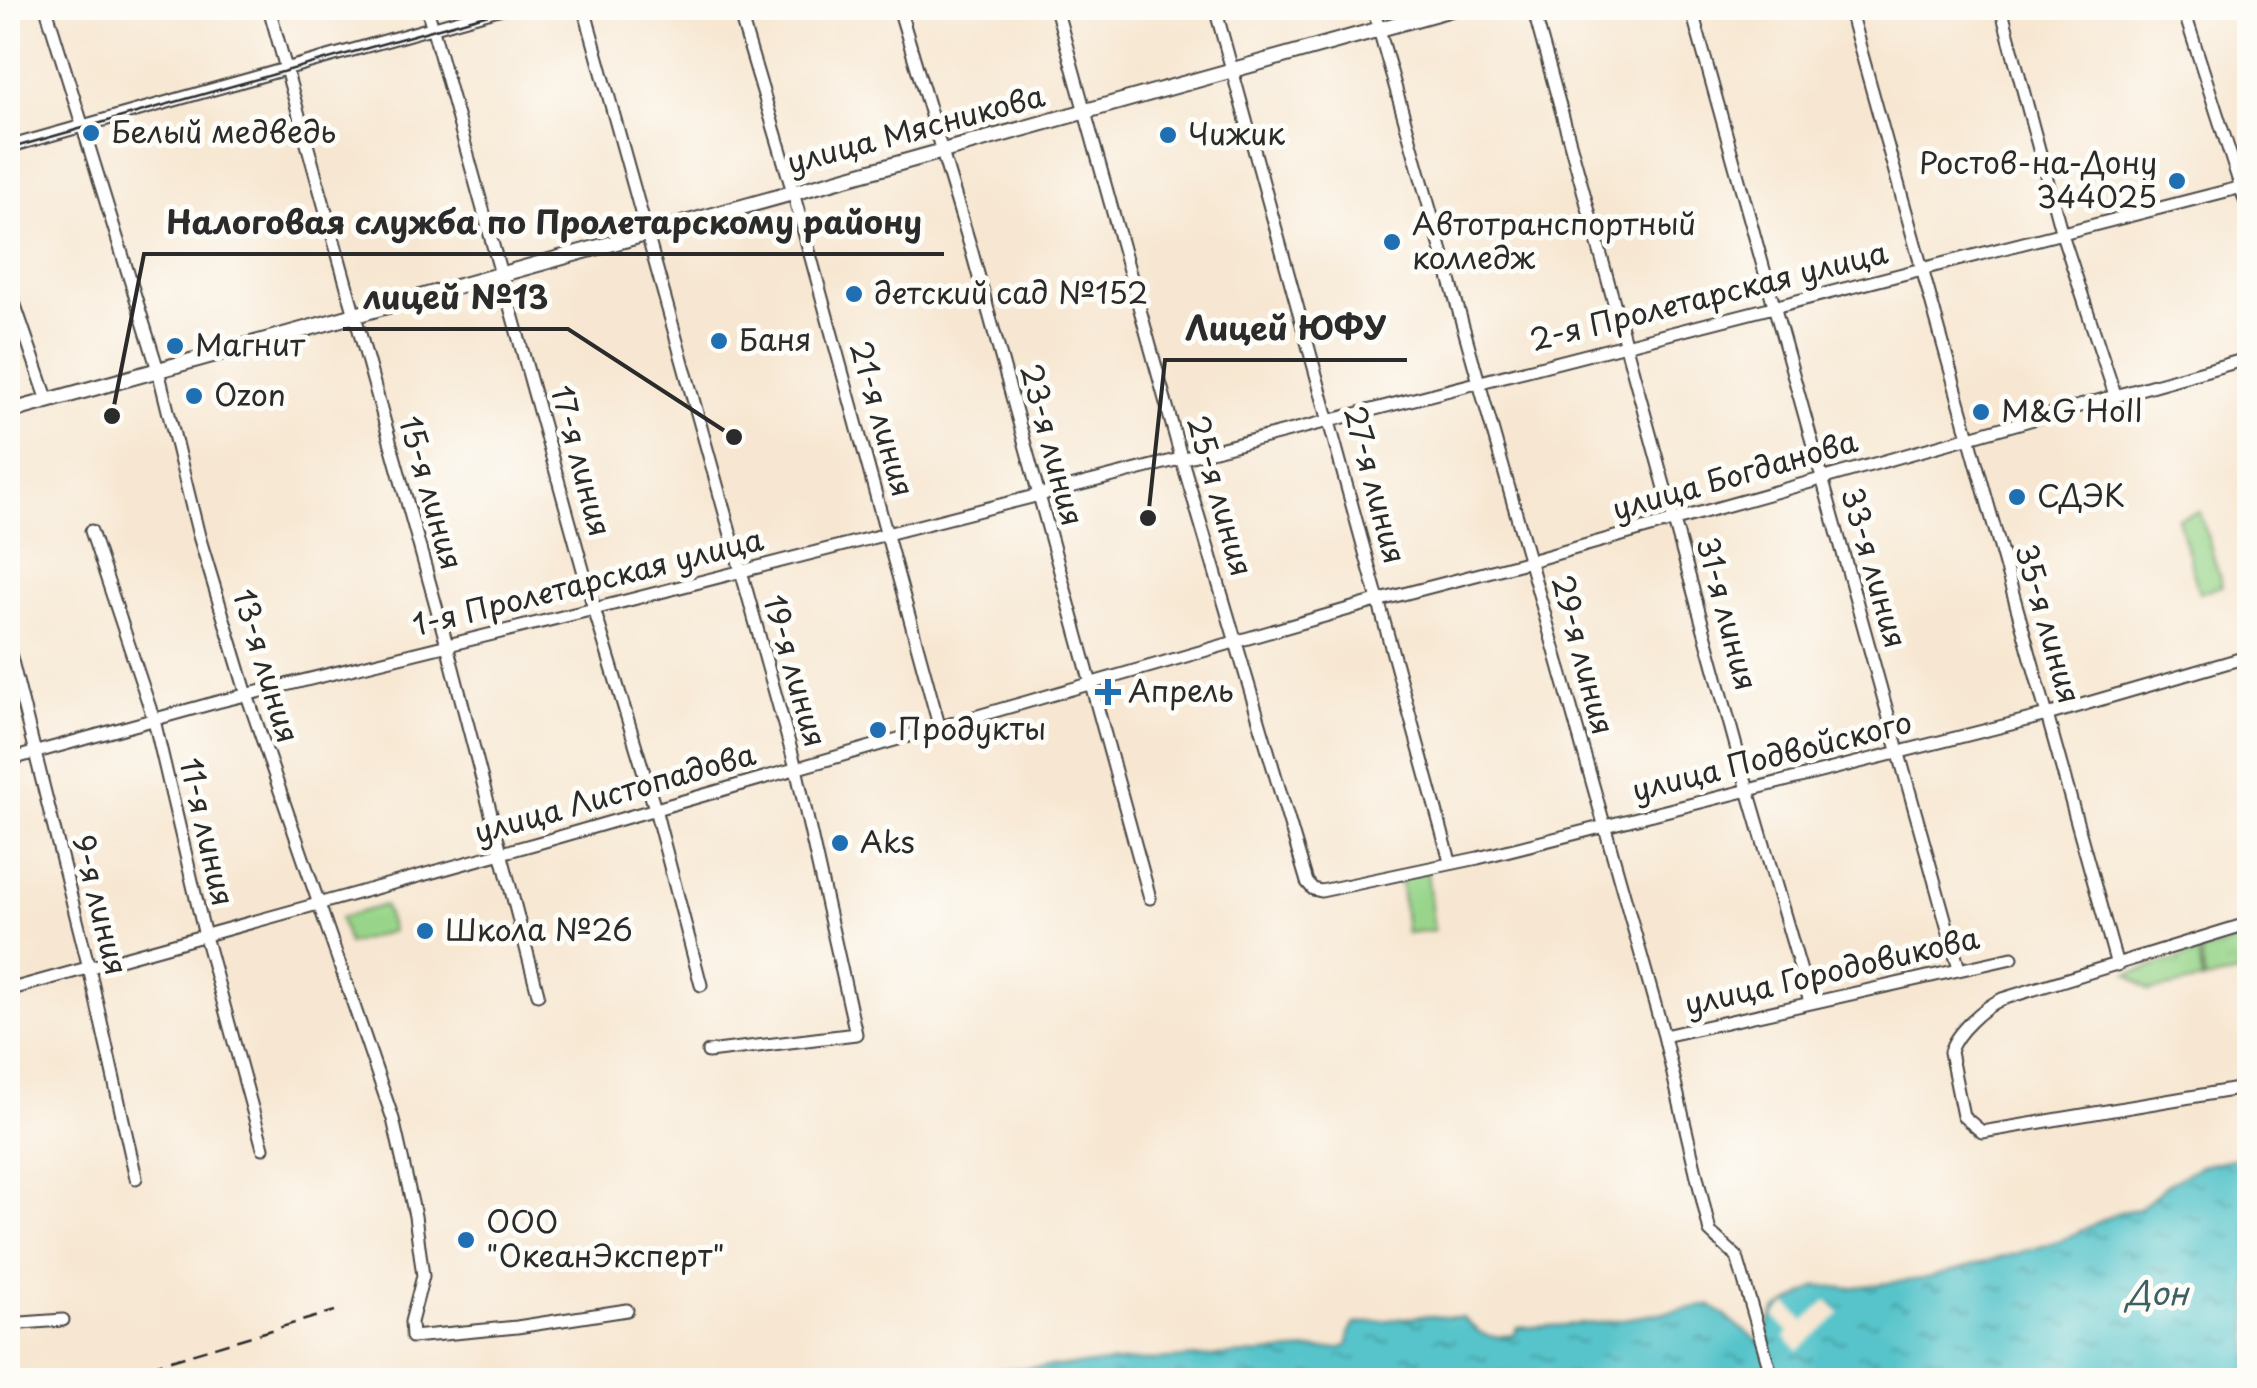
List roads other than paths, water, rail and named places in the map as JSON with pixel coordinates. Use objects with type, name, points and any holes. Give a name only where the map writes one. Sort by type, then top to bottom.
[{"type":"main road","name":"улица Мясникова","points":[[8,412],[504,277],[646,233],[1455,8]]},
{"type":"street","name":"13-я линия","points":[[46,8],[158,370],[199,536],[247,696],[392,1119],[416,1216],[424,1276],[411,1322],[412,1337],[518,1327],[628,1310]]},
{"type":"street","name":"15-я линия","points":[[269,8],[447,645],[538,994]]},
{"type":"street","name":"17-я линия","points":[[427,8],[594,609],[655,809],[701,986]]},
{"type":"street","points":[[8,146],[502,8]]},
{"type":"street","name":"19-я линия","points":[[584,8],[796,768],[856,1034],[708,1052]]},
{"type":"street","name":"21-я линия","points":[[738,8],[940,729]]},
{"type":"street","name":"23-я линия","points":[[899,8],[943,150],[1150,898]]},
{"type":"street","name":"25-я линия","points":[[1056,8],[1088,111],[1181,457],[1307,882]]},
{"type":"street","name":"27-я линия","points":[[1215,8],[1450,862]]},
{"type":"street","name":"29-я линия","points":[[1374,8],[1664,1036],[1710,1232],[1737,1256],[1773,1380]]},
{"type":"street","name":"31-я линия","points":[[1533,8],[1810,1002]]},
{"type":"street","name":"33-я линия","points":[[1691,8],[1959,969]]},
{"type":"street","name":"35-я линия","points":[[1849,8],[2117,965]]},
{"type":"street","points":[[2001,8],[2062,231],[2115,396]]},
{"type":"street","points":[[2183,8],[2245,186],[2250,216]]},
{"type":"street","name":"2-я Пролетарская улица","points":[[1181,457],[2245,186]]},
{"type":"street","points":[[8,285],[48,400]]},
{"type":"street","name":"улица Богданова","points":[[1235,641],[2250,358]]},
{"type":"street","name":"1-я Пролетарская улица","points":[[8,760],[1181,457]]},
{"type":"street","name":"11-я линия","points":[[91,531],[154,720],[205,936],[263,1148]]},
{"type":"street","name":"улица Листопадова","points":[[8,990],[940,729],[1235,641]]},
{"type":"street","name":"9-я линия","points":[[8,646],[89,968],[136,1178]]},
{"type":"street","name":"улица Подвойского","points":[[1307,882],[1321,891],[1478,858],[2046,715],[2250,656]]},
{"type":"street","points":[[2250,923],[2002,998],[1951,1047],[1963,1116],[1982,1132],[2250,1087]]},
{"type":"street","name":"улица Городовикова","points":[[1664,1036],[2012,958]]},
{"type":"street","points":[[8,1324],[63,1320]]},
{"type":"water","name":"Дон","points":[[2249,1155],[2249,1380],[840,1380],[1342,1348],[1348,1345],[1355,1324],[1423,1316],[1463,1318],[1481,1333],[1497,1336],[1514,1335],[1517,1328],[1598,1323],[1711,1305],[1759,1342],[1766,1338],[1776,1310],[1818,1286],[1847,1288],[1923,1279],[2058,1242],[2119,1212],[2139,1209],[2168,1184],[2200,1166]]},
{"type":"tram line","points":[[8,149],[510,8]]},
{"type":"railway","points":[[104,1380],[335,1311]]},
{"type":"place","name":"Белый медведь","points":[[91,133]]},
{"type":"place","name":"Чижик","points":[[1168,135]]},
{"type":"place","name":"Ростов-на-Дону 344025","points":[[2177,181]]},
{"type":"place","name":"Автотранспортный колледж","points":[[1392,242]]},
{"type":"place","name":"детский сад №152","points":[[854,294]]},
{"type":"place","name":"Баня","points":[[719,341]]},
{"type":"place","name":"Магнит","points":[[175,346]]},
{"type":"place","name":"Ozon","points":[[194,396]]},
{"type":"place","name":"M&G Holl","points":[[1981,412]]},
{"type":"place","name":"Налоговая служба по Пролетарскому району","points":[[112,416]]},
{"type":"place","name":"лицей №13","points":[[734,437]]},
{"type":"place","name":"СДЭК","points":[[2017,497]]},
{"type":"place","name":"Лицей ЮФУ","points":[[1148,518]]},
{"type":"place","name":"Апрель","points":[[1108,692]]},
{"type":"place","name":"Продукты","points":[[878,730]]},
{"type":"place","name":"Aks","points":[[840,843]]},
{"type":"place","name":"Школа №26","points":[[425,931]]},
{"type":"place","name":"ООО \"ОкеанЭксперт\"","points":[[466,1240]]}]
